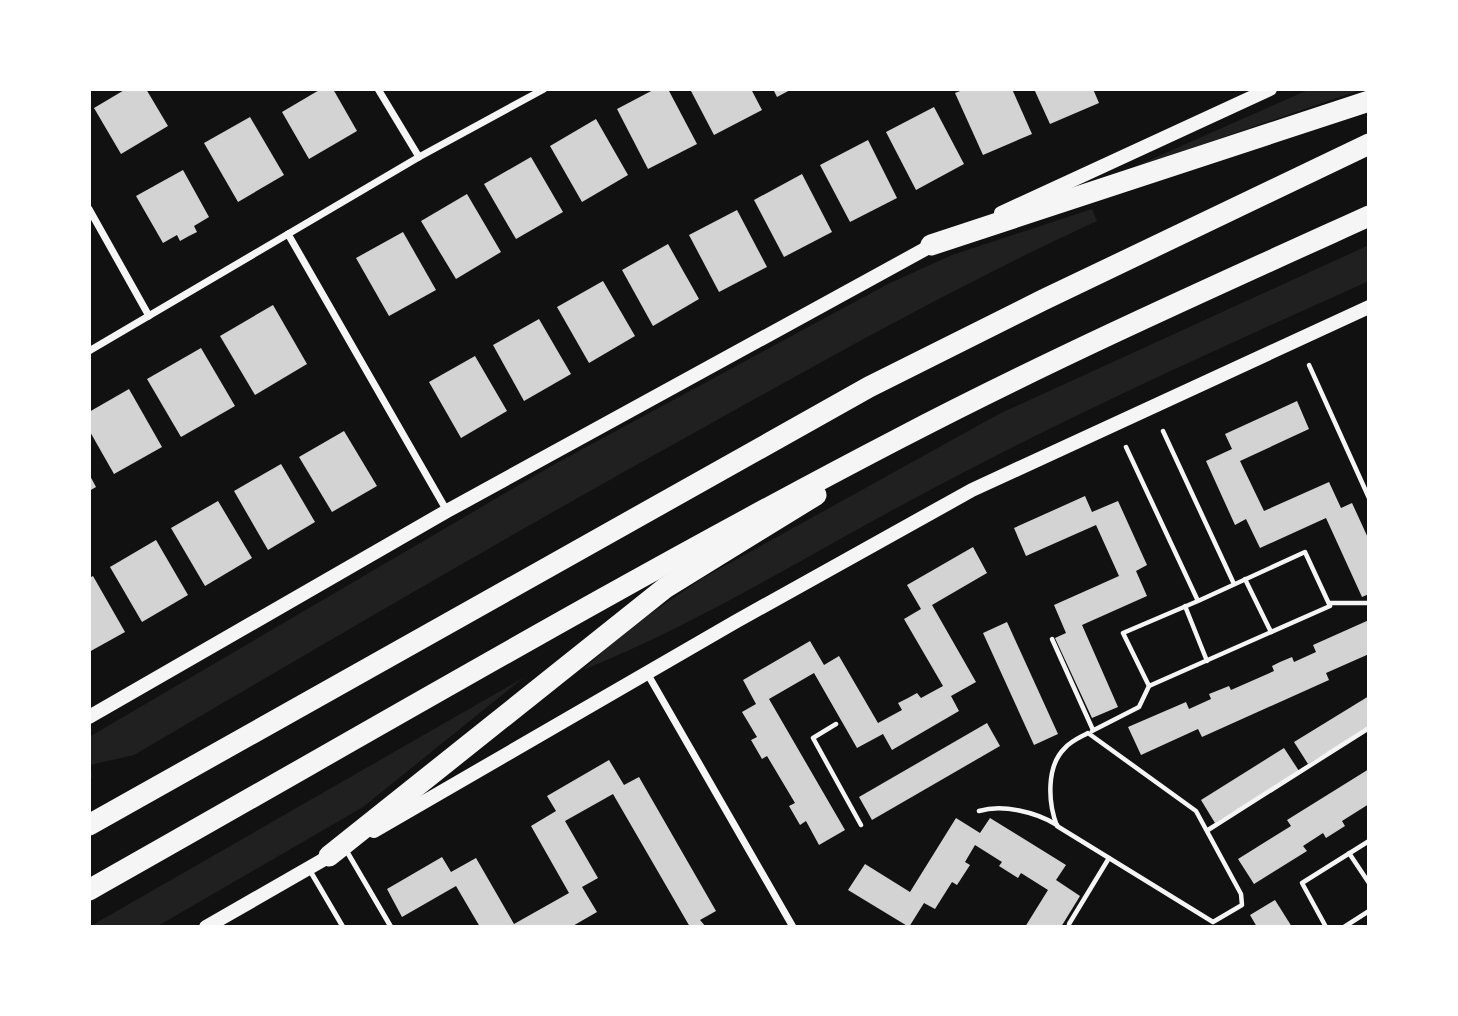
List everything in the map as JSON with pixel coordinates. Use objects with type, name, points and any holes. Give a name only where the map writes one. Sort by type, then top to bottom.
[{"type":"highway","points":[[931,245],[1369,101]]},
{"type":"highway","points":[[89,825],[869,387],[1369,144]]},
{"type":"highway","points":[[89,890],[766,509],[895,440],[1066,354],[1369,216]]},
{"type":"highway","points":[[337,852],[665,588],[794,511],[895,440]]},
{"type":"main road","points":[[89,717],[447,511],[931,245],[1270,89]]},
{"type":"main road","points":[[206,927],[972,490],[1369,307]]},
{"type":"street","points":[[378,89],[419,157]]},
{"type":"street","points":[[89,351],[419,157],[544,89]]},
{"type":"street","points":[[89,209],[149,316]]},
{"type":"street","points":[[288,234],[447,511]]},
{"type":"street","points":[[647,673],[793,927]]},
{"type":"lane","points":[[337,852],[391,927]]},
{"type":"lane","points":[[309,869],[343,927]]},
{"type":"path","points":[[1309,365],[1369,499]]},
{"type":"path","points":[[1163,431],[1234,584]]},
{"type":"path","points":[[1126,447],[1198,601]]},
{"type":"path","points":[[1057,826],[1050,796],[1053,772],[1060,753],[1067,746],[1139,707],[1149,686],[1330,606],[1305,552],[1123,633],[1149,686]]},
{"type":"path","points":[[1245,579],[1271,632]]},
{"type":"path","points":[[1329,603],[1369,603]]},
{"type":"path","points":[[1185,606],[1207,660]]},
{"type":"path","points":[[979,811],[989,808],[1042,816],[1213,922],[1242,905],[1241,894],[1208,830],[1187,803],[1091,732],[1052,639]]},
{"type":"path","points":[[836,724],[813,738],[861,824]]},
{"type":"path","points":[[1208,830],[1369,728]]},
{"type":"path","points":[[1326,927],[1301,883],[1369,841]]},
{"type":"path","points":[[1349,853],[1369,883]]},
{"type":"path","points":[[1069,924],[1109,858]]},
{"type":"path","points":[[1344,927],[1369,911]]},
{"type":"shaded area","points":[[1310,89],[1363,89],[1125,171]]},
{"type":"shaded area","points":[[1092,209],[1097,221],[950,293],[637,464],[134,755],[90,765],[92,777],[89,779],[89,737],[555,464],[888,284],[952,255]]},
{"type":"shaded area","points":[[1369,245],[1369,281],[1038,435],[930,490],[715,608],[583,670],[625,631],[703,578],[999,414]]},
{"type":"shaded area","points":[[523,678],[363,807],[156,927],[89,927]]},
{"type":"building","points":[[126,89],[146,89],[168,126],[121,154],[94,108]]},
{"type":"building","points":[[321,89],[333,89],[357,131],[309,159],[282,112]]},
{"type":"building","points":[[655,89],[668,89],[697,144],[648,169],[617,109]]},
{"type":"building","points":[[690,89],[751,89],[762,110],[714,135]]},
{"type":"building","points":[[773,89],[792,89],[777,97]]},
{"type":"building","points":[[965,89],[1012,89],[1032,134],[983,155],[955,93]]},
{"type":"building","points":[[1034,89],[1093,89],[1099,103],[1050,124]]},
{"type":"building","points":[[934,107],[964,164],[916,190],[886,132]]},
{"type":"building","points":[[250,117],[284,175],[238,202],[204,143]]},
{"type":"building","points":[[596,119],[628,175],[582,202],[550,146]]},
{"type":"building","points":[[868,140],[897,198],[850,222],[820,165]]},
{"type":"building","points":[[531,157],[563,212],[516,239],[484,184]]},
{"type":"building","points":[[183,170],[209,217],[194,226],[197,232],[180,241],[177,235],[163,243],[136,196]]},
{"type":"building","points":[[802,174],[832,232],[784,257],[754,200]]},
{"type":"building","points":[[467,194],[501,252],[456,279],[421,221]]},
{"type":"building","points":[[737,210],[767,267],[719,292],[689,235]]},
{"type":"building","points":[[403,232],[436,290],[389,316],[356,258]]},
{"type":"building","points":[[668,244],[699,299],[653,326],[622,270]]},
{"type":"building","points":[[603,281],[635,336],[589,363],[557,307]]},
{"type":"building","points":[[273,305],[307,364],[255,395],[220,336]]},
{"type":"building","points":[[539,319],[571,374],[524,401],[493,345]]},
{"type":"building","points":[[201,348],[235,406],[181,437],[147,379]]},
{"type":"building","points":[[475,356],[507,411],[461,438],[429,382]]},
{"type":"building","points":[[129,389],[162,447],[114,474],[89,430],[89,412]]},
{"type":"building","points":[[1297,401],[1309,429],[1240,461],[1264,511],[1329,482],[1341,508],[1352,503],[1369,540],[1369,594],[1362,597],[1326,518],[1260,548],[1246,519],[1235,525],[1206,461],[1232,449],[1225,434]]},
{"type":"building","points":[[344,431],[377,486],[332,512],[299,457]]},
{"type":"building","points":[[281,464],[315,522],[268,550],[234,491]]},
{"type":"building","points":[[89,474],[96,487],[89,491]]},
{"type":"building","points":[[1085,496],[1092,512],[1118,501],[1147,565],[1136,571],[1147,596],[1082,625],[1118,707],[1092,718],[1055,638],[1066,633],[1054,605],[1119,576],[1096,525],[1026,556],[1014,528]]},
{"type":"building","points":[[218,501],[252,558],[205,586],[171,528]]},
{"type":"building","points":[[156,540],[188,595],[142,622],[110,567]]},
{"type":"building","points":[[973,547],[987,573],[932,605],[976,682],[951,696],[959,711],[892,750],[883,734],[857,748],[814,673],[769,699],[845,830],[819,845],[806,821],[800,825],[789,806],[795,803],[767,756],[762,759],[751,740],[757,737],[742,712],[756,704],[743,680],[810,641],[824,665],[839,656],[878,723],[902,710],[898,703],[917,693],[921,698],[943,686],[904,619],[921,609],[907,585]]},
{"type":"building","points":[[93,576],[125,632],[89,652],[89,578]]},
{"type":"building","points":[[1369,620],[1369,654],[1326,673],[1329,680],[1202,737],[1198,729],[1141,755],[1128,727],[1186,702],[1189,709],[1211,699],[1209,694],[1229,686],[1231,690],[1274,671],[1272,666],[1280,662],[1292,657],[1294,662],[1316,652],[1313,645]]},
{"type":"building","points":[[1007,622],[1058,734],[1034,745],[983,633]]},
{"type":"building","points":[[1369,696],[1369,727],[1308,764],[1294,742]]},
{"type":"building","points":[[987,723],[1000,746],[872,820],[859,797]]},
{"type":"building","points":[[1284,748],[1299,771],[1215,823],[1201,800]]},
{"type":"building","points":[[609,760],[624,785],[639,777],[716,911],[700,920],[706,927],[690,927],[613,794],[565,821],[598,878],[582,887],[597,912],[571,927],[480,927],[456,886],[402,917],[387,889],[442,857],[451,872],[476,858],[514,924],[569,893],[531,826],[556,811],[547,796]]},
{"type":"building","points":[[1369,769],[1369,804],[1342,821],[1345,826],[1326,838],[1323,833],[1303,846],[1307,851],[1254,884],[1238,859],[1291,826],[1287,820]]},
{"type":"building","points":[[956,818],[980,833],[990,818],[1066,865],[1056,880],[1080,896],[1061,927],[1025,927],[1048,890],[1021,873],[1018,878],[999,866],[1002,862],[975,845],[965,862],[970,865],[957,885],[952,882],[935,909],[924,903],[909,927],[848,890],[865,864],[910,892]]},
{"type":"building","points":[[1275,900],[1292,927],[1257,927],[1250,915]]}]
